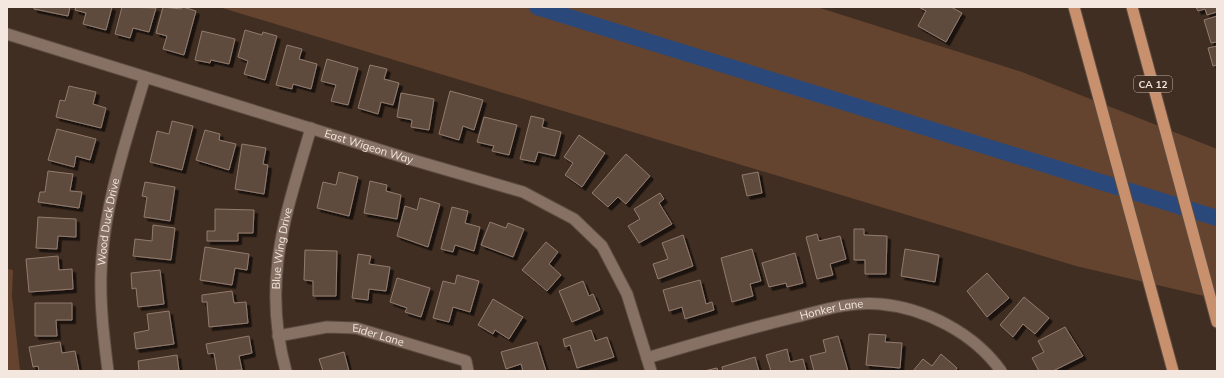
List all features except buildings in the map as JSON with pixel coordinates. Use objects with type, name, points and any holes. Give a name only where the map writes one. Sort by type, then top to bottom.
[{"type":"highway","points":[[1074,7],[1173,371]]},
{"type":"highway","name":"CA 12","points":[[1132,7],[1217,322]]},
{"type":"street","name":"East Wigeon Way","points":[[7,34],[523,192],[574,219],[602,246],[627,294],[651,371]]},
{"type":"street","name":"Wood Duck Drive","points":[[108,371],[102,323],[101,281],[104,235],[110,203],[145,77]]},
{"type":"street","name":"Blue Wing Drive","points":[[286,371],[278,336],[275,298],[276,264],[282,229],[310,128]]},
{"type":"street","name":"Honker Lane","points":[[647,358],[731,333],[831,308],[857,304],[880,304],[909,310],[939,321],[968,338],[996,364],[1001,371]]},
{"type":"street","name":"Eider Lane","points":[[278,336],[327,328],[356,328],[466,361],[468,371]]},
{"type":"shaded area","points":[[219,7],[817,7],[1022,72],[1217,149],[1217,299],[1076,266]]},
{"type":"shaded area","points":[[7,269],[13,270],[12,296],[20,371],[7,371]]},
{"type":"waterway","points":[[537,7],[1217,218]]}]
